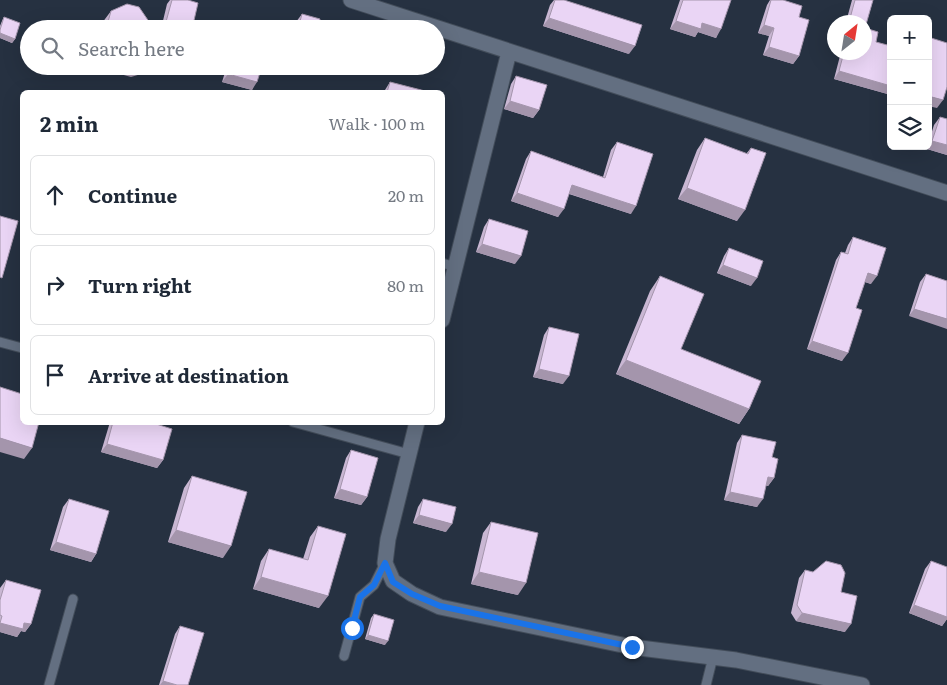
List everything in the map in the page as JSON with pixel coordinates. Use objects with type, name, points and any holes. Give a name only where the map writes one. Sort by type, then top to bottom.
[{"type":"street","points":[[351,0],[412,20]]},
{"type":"street","points":[[445,31],[947,193]]},
{"type":"street","points":[[445,296],[449,265],[509,52]]},
{"type":"street","points":[[416,425],[388,539],[385,563],[393,582],[412,594],[440,606],[632,647],[736,660],[862,685]]},
{"type":"lane","points":[[0,342],[20,347]]},
{"type":"lane","points":[[304,425],[409,454]]},
{"type":"lane","points":[[344,656],[360,597],[374,585],[385,563]]},
{"type":"lane","points":[[49,685],[73,599]]},
{"type":"lane","points":[[706,685],[713,657]]},
{"type":"building","points":[[172,0],[188,0],[198,3],[194,20],[166,20]]},
{"type":"building","points":[[555,0],[564,0],[642,25],[635,46],[549,18]]},
{"type":"building","points":[[683,0],[731,0],[721,29],[702,23],[701,29],[676,21]]},
{"type":"building","points":[[771,0],[783,0],[802,6],[799,17],[809,20],[799,56],[769,47],[774,28],[764,25]]},
{"type":"building","points":[[855,0],[873,0],[869,15],[851,15]]},
{"type":"building","points":[[127,4],[139,7],[148,20],[108,20],[111,11]]},
{"type":"building","points":[[302,14],[320,19],[320,20],[300,20]]},
{"type":"building","points":[[4,17],[20,23],[15,39],[0,33]]},
{"type":"building","points":[[872,30],[878,32],[876,42],[887,45],[887,85],[839,71],[842,60],[872,60]]},
{"type":"building","points":[[932,38],[947,43],[947,87],[943,100],[932,97]]},
{"type":"building","points":[[232,75],[259,75],[257,82]]},
{"type":"building","points":[[516,76],[547,85],[539,110],[510,101]]},
{"type":"building","points":[[390,82],[421,90],[388,90]]},
{"type":"building","points":[[940,117],[947,119],[947,145],[932,141]]},
{"type":"building","points":[[705,138],[748,154],[751,148],[766,153],[745,210],[687,188]]},
{"type":"building","points":[[617,142],[653,154],[636,206],[572,185],[564,209],[517,193],[531,151],[605,178]]},
{"type":"building","points":[[0,216],[18,221],[2,278],[0,277]]},
{"type":"building","points":[[489,219],[528,231],[521,256],[482,244]]},
{"type":"building","points":[[853,237],[886,248],[877,276],[868,273],[856,308],[862,310],[848,353],[812,341],[841,252],[848,254]]},
{"type":"building","points":[[729,248],[763,261],[757,278],[723,265]]},
{"type":"building","points":[[926,274],[947,281],[947,319],[914,309]]},
{"type":"building","points":[[660,276],[704,294],[681,349],[761,381],[749,409],[626,360]]},
{"type":"building","points":[[549,327],[579,334],[569,376],[539,369]]},
{"type":"building","points":[[0,387],[20,393],[20,425],[38,425],[32,448],[0,438]]},
{"type":"building","points":[[112,425],[159,425],[172,429],[163,460],[107,444]]},
{"type":"building","points":[[742,435],[776,442],[772,457],[778,459],[774,478],[768,477],[763,499],[730,492]]},
{"type":"building","points":[[351,450],[378,458],[367,497],[340,489]]},
{"type":"building","points":[[192,476],[247,492],[231,546],[176,530]]},
{"type":"building","points":[[69,499],[109,511],[96,554],[56,542]]},
{"type":"building","points":[[423,499],[456,507],[452,524],[419,515]]},
{"type":"building","points":[[491,522],[538,533],[526,583],[479,572]]},
{"type":"building","points":[[318,526],[346,534],[328,596],[261,577],[269,549],[308,560]]},
{"type":"building","points":[[826,561],[841,565],[845,573],[841,592],[857,596],[851,624],[802,613],[797,605],[805,570],[813,572]]},
{"type":"building","points":[[931,561],[947,567],[947,617],[914,605]]},
{"type":"building","points":[[6,580],[41,590],[31,624],[24,623],[23,629],[0,623],[2,616],[0,615],[0,600]]},
{"type":"building","points":[[374,614],[394,620],[388,641],[368,635]]},
{"type":"building","points":[[180,626],[204,633],[188,685],[177,685],[163,681]]},
{"type":"route","points":[[352,628],[360,597],[374,585],[385,563],[393,582],[412,594],[440,606],[632,647]]}]
